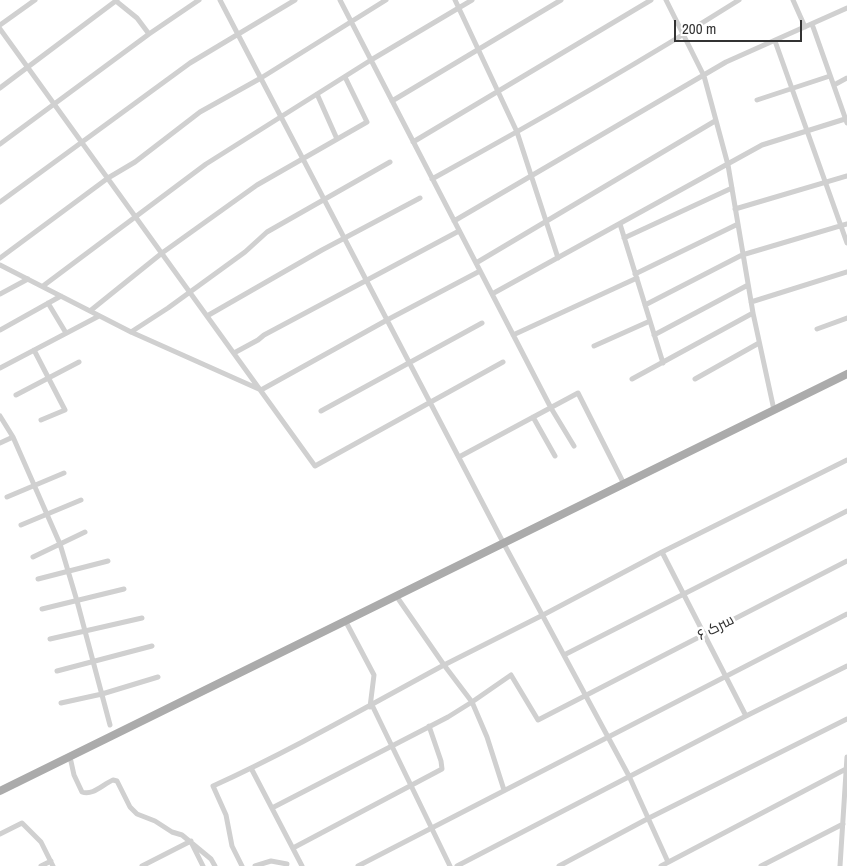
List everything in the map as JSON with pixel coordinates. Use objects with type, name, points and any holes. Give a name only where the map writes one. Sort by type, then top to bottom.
[{"type":"main road","points":[[0,791],[847,374]]},
{"type":"street","points":[[34,0],[0,27],[315,466],[503,362]]},
{"type":"street","points":[[0,144],[149,34],[199,0]]},
{"type":"street","points":[[220,0],[504,544],[629,776],[668,862]]},
{"type":"street","points":[[0,202],[190,63],[295,0]]},
{"type":"street","points":[[340,0],[551,408],[574,446]]},
{"type":"street","points":[[0,258],[108,178],[135,162],[200,112],[261,78],[386,0]]},
{"type":"street","points":[[455,0],[517,132],[558,258]]},
{"type":"street","points":[[44,286],[206,164],[371,60],[472,0]]},
{"type":"street","points":[[392,102],[561,0]]},
{"type":"street","points":[[413,142],[651,0]]},
{"type":"street","points":[[666,0],[704,76],[728,165],[742,255],[774,410]]},
{"type":"street","points":[[432,179],[684,35],[740,0]]},
{"type":"street","points":[[793,0],[805,27]]},
{"type":"street","points":[[0,88],[114,1],[137,18],[149,34]]},
{"type":"street","points":[[454,221],[726,62],[847,8]]},
{"type":"street","points":[[492,294],[762,145],[846,121],[812,24]]},
{"type":"street","points":[[775,41],[847,243]]},
{"type":"street","points":[[757,100],[830,76]]},
{"type":"street","points":[[90,311],[162,253],[257,185],[367,122],[345,77]]},
{"type":"street","points":[[834,85],[847,78]]},
{"type":"street","points":[[317,94],[337,139]]},
{"type":"street","points":[[476,263],[716,121]]},
{"type":"street","points":[[131,332],[245,252],[266,232],[323,198],[390,162]]},
{"type":"street","points":[[736,209],[847,176]]},
{"type":"street","points":[[624,238],[732,188]]},
{"type":"street","points":[[207,316],[344,238],[420,198]]},
{"type":"street","points":[[620,224],[662,363]]},
{"type":"street","points":[[513,335],[636,276],[738,224]]},
{"type":"street","points":[[645,305],[742,255],[847,224]]},
{"type":"street","points":[[234,353],[264,335],[460,231]]},
{"type":"street","points":[[0,265],[131,332],[261,390]]},
{"type":"street","points":[[261,390],[480,271]]},
{"type":"street","points":[[751,302],[847,272]]},
{"type":"street","points":[[0,294],[28,279]]},
{"type":"street","points":[[654,335],[748,285]]},
{"type":"street","points":[[0,330],[61,296]]},
{"type":"street","points":[[48,303],[66,333]]},
{"type":"street","points":[[632,379],[753,313]]},
{"type":"street","points":[[0,368],[99,316]]},
{"type":"street","points":[[817,329],[847,318]]},
{"type":"street","points":[[594,346],[650,321]]},
{"type":"street","points":[[321,411],[482,323]]},
{"type":"street","points":[[695,379],[759,343]]},
{"type":"street","points":[[34,350],[65,410],[41,420]]},
{"type":"street","points":[[16,395],[79,362]]},
{"type":"street","points":[[459,457],[578,393],[624,484]]},
{"type":"street","points":[[0,416],[13,437],[60,544],[110,725]]},
{"type":"street","points":[[533,417],[555,456]]},
{"type":"street","points":[[0,443],[13,437]]},
{"type":"street","points":[[242,866],[232,846],[226,816],[213,786],[371,706],[444,665],[662,552],[847,460]]},
{"type":"street","points":[[7,497],[64,472]]},
{"type":"street","points":[[21,525],[81,500]]},
{"type":"street","points":[[564,655],[847,511]]},
{"type":"street","points":[[33,557],[85,532]]},
{"type":"street","points":[[662,552],[746,716]]},
{"type":"street","points":[[38,579],[108,561]]},
{"type":"street","name":"سرک ۶","points":[[472,702],[511,675],[538,720],[847,561]]},
{"type":"street","points":[[42,609],[124,589]]},
{"type":"street","points":[[397,597],[472,702],[487,737],[504,790]]},
{"type":"street","points":[[358,866],[847,614]]},
{"type":"street","points":[[50,639],[142,618]]},
{"type":"street","points":[[346,622],[374,675],[371,706],[392,745],[430,828],[450,866]]},
{"type":"street","points":[[57,671],[152,646]]},
{"type":"street","points":[[457,866],[746,716],[847,666]]},
{"type":"street","points":[[61,702],[102,694],[158,677]]},
{"type":"street","points":[[272,808],[448,717],[472,702]]},
{"type":"street","points":[[558,866],[649,818],[847,719]]},
{"type":"street","points":[[293,848],[443,768],[429,726]]},
{"type":"street","points":[[70,757],[74,774],[82,792],[87,794],[103,783],[113,780],[117,781],[130,807],[137,814],[155,821],[172,832],[182,835],[211,859],[215,866]]},
{"type":"street","points":[[840,866],[847,760]]},
{"type":"street","points":[[251,768],[302,866]]},
{"type":"street","points":[[661,866],[846,769]]},
{"type":"street","points":[[0,834],[22,823],[41,842],[52,863],[41,866]]},
{"type":"street","points":[[761,866],[842,824]]},
{"type":"street","points":[[142,866],[191,841]]},
{"type":"street","points":[[191,841],[203,866]]},
{"type":"street","points":[[255,866],[271,861],[287,864]]}]
